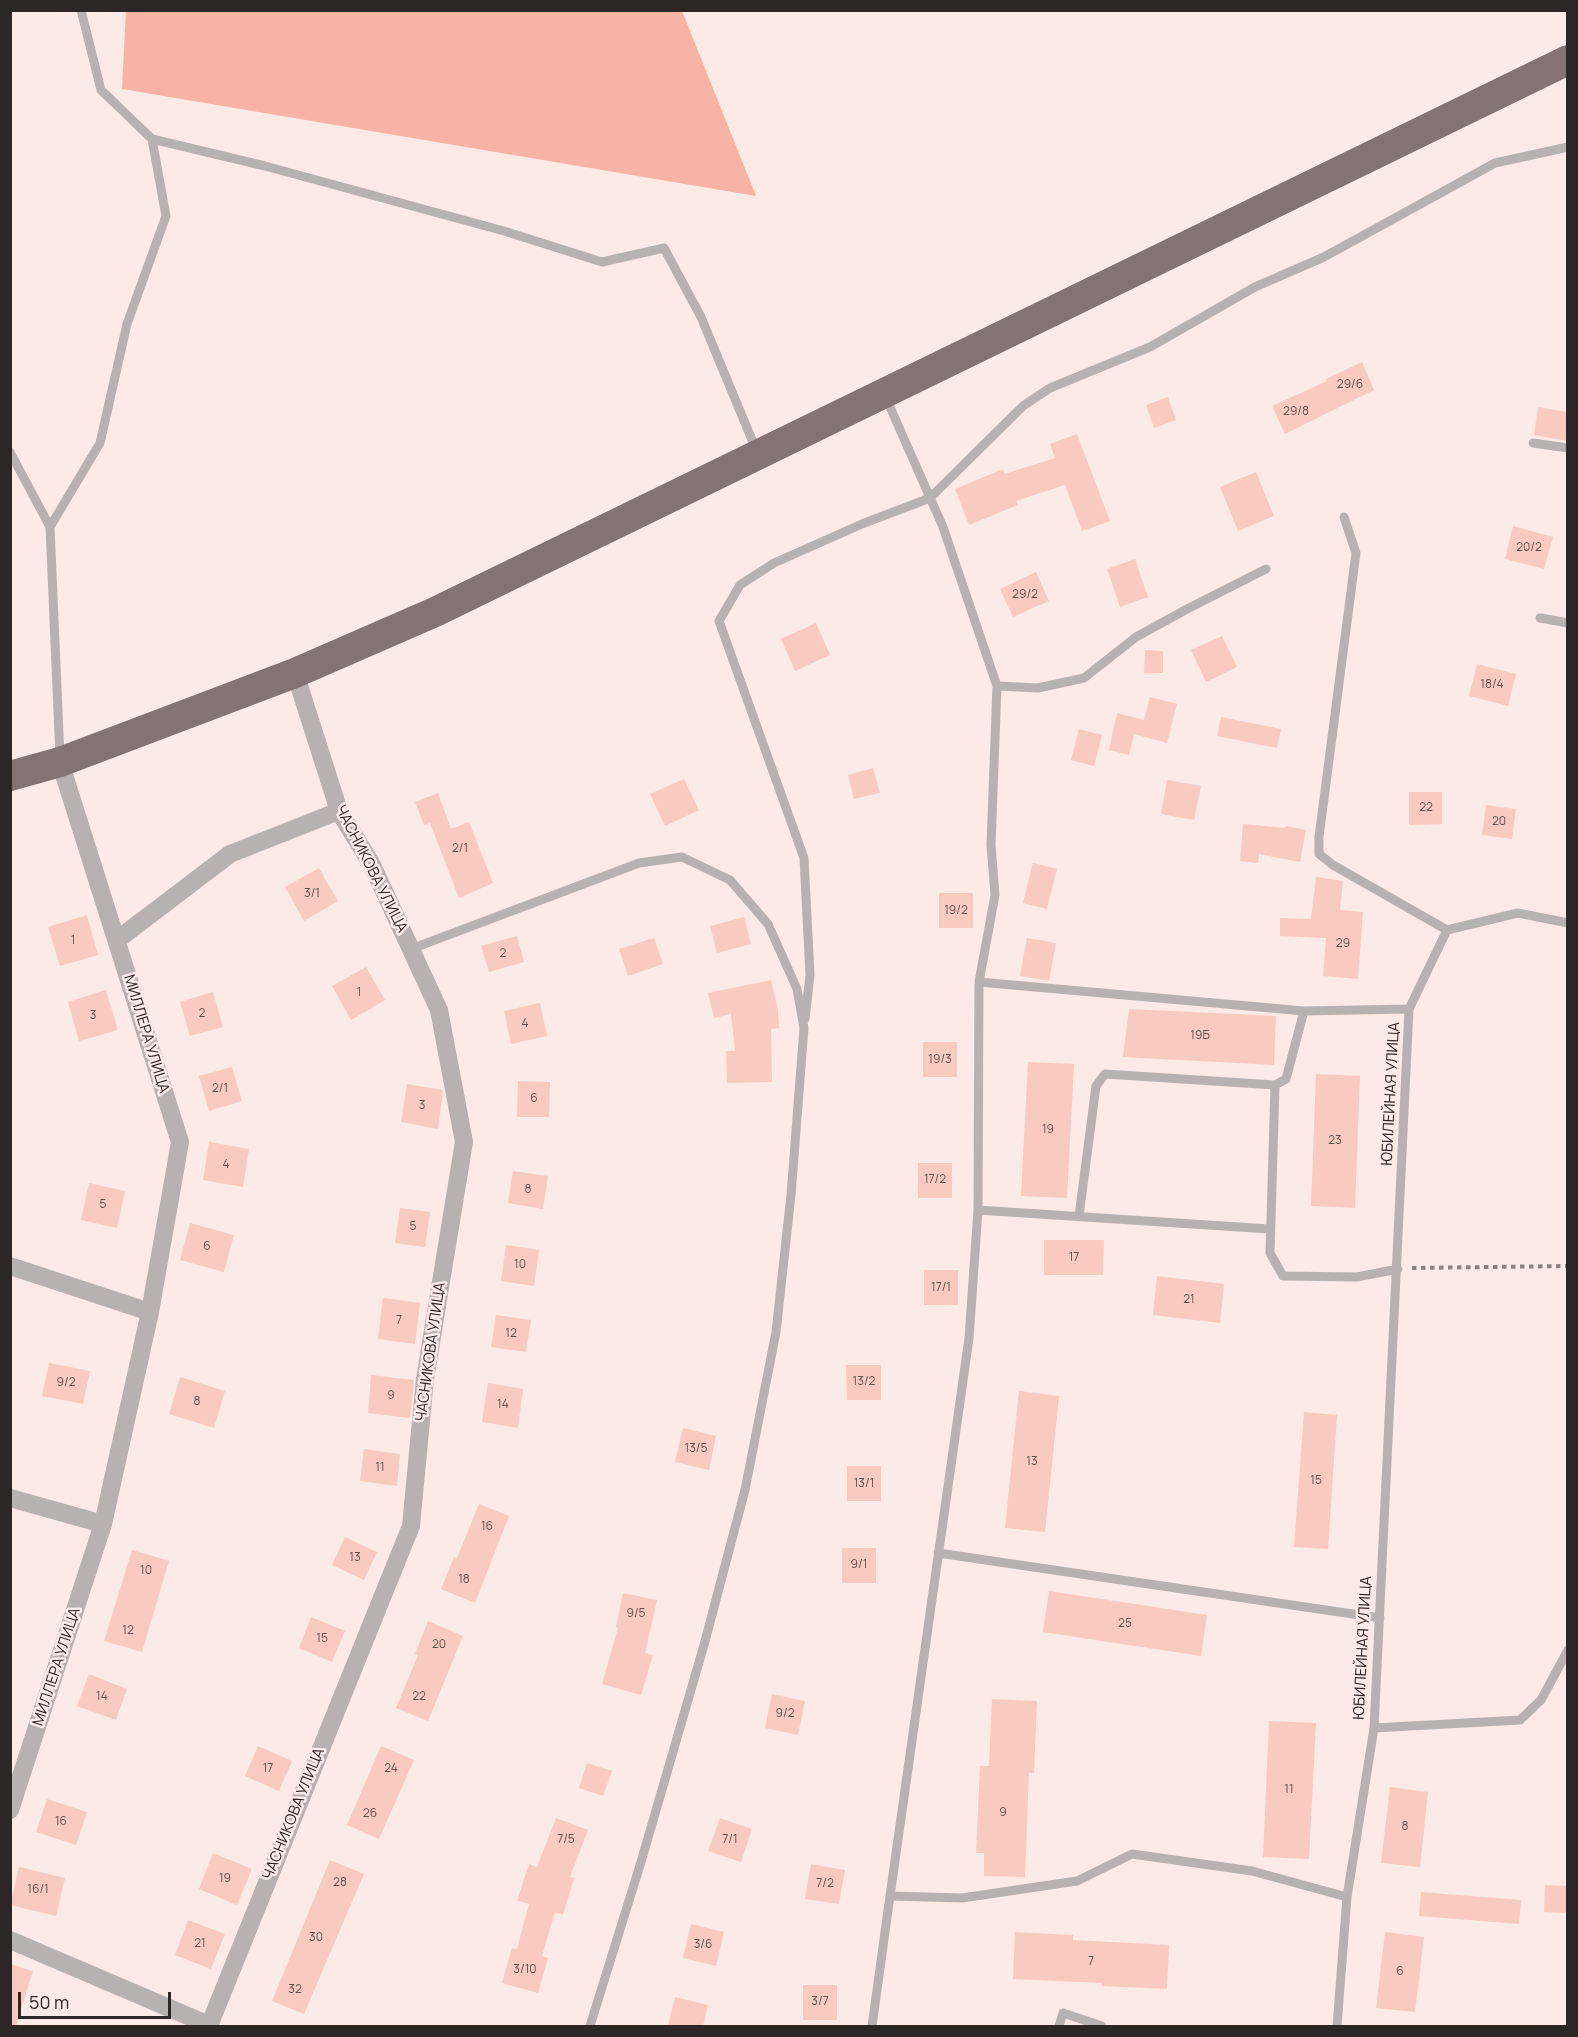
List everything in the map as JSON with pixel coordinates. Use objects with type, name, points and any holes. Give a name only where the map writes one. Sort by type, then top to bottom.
[{"type":"highway","points":[[10,776],[60,762],[295,673],[435,612],[1568,60]]},
{"type":"street","name":"ЧАСНИКОВА УЛИЦА","points":[[210,2026],[411,1526],[425,1379],[464,1143],[439,1010],[371,863],[339,811],[295,673]]},
{"type":"street","name":"МИЛЛЕРА УЛИЦА","points":[[10,1810],[103,1524],[150,1312],[180,1142],[60,762]]},
{"type":"street","points":[[117,940],[230,854],[339,811]]},
{"type":"street","points":[[10,1266],[150,1312]]},
{"type":"street","points":[[10,1498],[103,1524]]},
{"type":"street","points":[[10,1940],[210,2026]]},
{"type":"lane","points":[[81,10],[101,90],[152,139],[265,166],[492,228],[602,262],[664,248],[701,317],[758,454]]},
{"type":"lane","points":[[50,527],[100,443],[127,324],[166,216],[152,139]]},
{"type":"lane","points":[[590,2026],[694,1680],[745,1490],[776,1332],[791,1195],[810,975],[804,858],[719,621],[740,585],[774,563],[862,524],[930,498],[1023,406],[1050,388],[1150,347],[1255,287],[1324,257],[1495,163],[1568,147]]},
{"type":"lane","points":[[872,2026],[969,1338],[978,1210],[979,982],[996,895],[991,844],[997,686],[944,527],[884,393]]},
{"type":"lane","points":[[1533,443],[1568,448]]},
{"type":"lane","points":[[10,452],[50,527],[60,762]]},
{"type":"lane","points":[[1344,517],[1356,553],[1319,837],[1319,854],[1333,865],[1447,930],[1518,913],[1568,923]]},
{"type":"lane","points":[[997,686],[1038,688],[1084,678],[1136,637],[1266,569]]},
{"type":"lane","points":[[1540,618],[1568,623]]},
{"type":"lane","points":[[411,949],[639,862],[682,857],[730,880],[768,924],[797,989],[804,1028]]},
{"type":"lane","name":"ЮБИЛЕЙНАЯ УЛИЦА","points":[[1337,2026],[1347,1897],[1374,1728],[1409,1009],[1447,930]]},
{"type":"lane","points":[[979,982],[1304,1011],[1409,1009]]},
{"type":"lane","points":[[1079,1216],[1096,1086],[1105,1074],[1275,1085],[1286,1079],[1304,1011]]},
{"type":"lane","points":[[1275,1085],[1270,1253],[1283,1276],[1357,1277],[1398,1269]]},
{"type":"lane","points":[[978,1210],[1269,1228]]},
{"type":"lane","points":[[938,1553],[1380,1618]]},
{"type":"lane","points":[[1374,1728],[1520,1720],[1541,1700],[1568,1650]]},
{"type":"lane","points":[[890,1896],[962,1898],[1077,1881],[1132,1854],[1252,1871],[1347,1897]]},
{"type":"lane","points":[[1059,2026],[1063,2013],[1102,2026]]},
{"type":"path","points":[[1398,1269],[1568,1266]]},
{"type":"shaded area","points":[[126,10],[682,11],[756,196],[122,89]]},
{"type":"building","points":[[1362,362],[1374,390],[1285,434],[1272,406]]},
{"type":"building","points":[[1168,397],[1176,420],[1154,428],[1146,405]]},
{"type":"building","points":[[1538,407],[1568,412],[1568,441],[1534,435]]},
{"type":"building","points":[[1077,434],[1110,521],[1082,531],[1065,485],[1016,501],[1018,505],[969,525],[955,489],[1003,469],[1005,474],[1055,458],[1050,444]]},
{"type":"building","points":[[1256,472],[1274,516],[1238,531],[1220,487]]},
{"type":"building","points":[[1513,526],[1553,537],[1544,569],[1505,559]]},
{"type":"building","points":[[1135,559],[1148,597],[1120,607],[1107,569]]},
{"type":"building","points":[[1036,572],[1049,601],[1013,617],[1000,589]]},
{"type":"building","points":[[816,623],[830,655],[795,671],[781,639]]},
{"type":"building","points":[[1222,636],[1237,667],[1206,682],[1191,650]]},
{"type":"building","points":[[1145,650],[1163,651],[1163,673],[1144,673]]},
{"type":"building","points":[[1477,664],[1516,674],[1508,706],[1469,696]]},
{"type":"building","points":[[1150,697],[1177,704],[1167,743],[1134,734],[1129,755],[1109,750],[1117,713],[1144,720]]},
{"type":"building","points":[[1221,717],[1281,729],[1277,748],[1217,736]]},
{"type":"building","points":[[1079,729],[1102,735],[1094,766],[1071,760]]},
{"type":"building","points":[[873,768],[880,793],[854,799],[848,775]]},
{"type":"building","points":[[684,779],[699,810],[665,826],[650,794]]},
{"type":"building","points":[[1167,780],[1201,786],[1194,820],[1161,814]]},
{"type":"building","points":[[1409,792],[1442,792],[1442,824],[1409,825]]},
{"type":"building","points":[[438,793],[451,829],[469,822],[493,883],[459,898],[430,823],[424,825],[415,802]]},
{"type":"building","points":[[1486,805],[1516,809],[1512,839],[1482,835]]},
{"type":"building","points":[[1243,824],[1285,828],[1286,826],[1306,830],[1300,862],[1259,854],[1258,863],[1240,861]]},
{"type":"building","points":[[1033,863],[1057,869],[1047,909],[1023,903]]},
{"type":"building","points":[[319,868],[338,901],[304,921],[285,887]]},
{"type":"building","points":[[1316,877],[1343,881],[1340,910],[1363,912],[1358,979],[1323,976],[1326,938],[1280,936],[1280,918],[1311,919]]},
{"type":"building","points":[[939,893],[973,893],[973,928],[939,928]]},
{"type":"building","points":[[87,915],[98,955],[60,966],[48,927]]},
{"type":"building","points":[[744,917],[751,944],[717,953],[710,926]]},
{"type":"building","points":[[517,936],[524,962],[489,972],[481,946]]},
{"type":"building","points":[[654,938],[663,964],[628,976],[619,949]]},
{"type":"building","points":[[1027,938],[1056,943],[1049,981],[1020,976]]},
{"type":"building","points":[[366,967],[385,1000],[351,1020],[332,986]]},
{"type":"building","points":[[771,980],[778,1010],[779,1028],[771,1029],[772,1082],[727,1083],[726,1051],[735,1051],[731,1014],[714,1018],[708,993]]},
{"type":"building","points":[[106,990],[118,1030],[79,1041],[68,1002]]},
{"type":"building","points":[[213,992],[223,1027],[190,1036],[180,1002]]},
{"type":"building","points":[[540,1003],[547,1036],[511,1044],[504,1011]]},
{"type":"building","points":[[1129,1009],[1276,1016],[1274,1065],[1123,1057]]},
{"type":"building","points":[[923,1042],[957,1042],[957,1077],[923,1077]]},
{"type":"building","points":[[1028,1062],[1074,1064],[1067,1198],[1021,1196]]},
{"type":"building","points":[[232,1067],[242,1101],[209,1111],[199,1076]]},
{"type":"building","points":[[1316,1074],[1360,1076],[1355,1208],[1311,1206]]},
{"type":"building","points":[[518,1081],[550,1082],[549,1117],[517,1117]]},
{"type":"building","points":[[407,1084],[443,1090],[438,1129],[401,1122]]},
{"type":"building","points":[[209,1142],[249,1149],[243,1187],[203,1180]]},
{"type":"building","points":[[918,1163],[952,1163],[952,1198],[918,1198]]},
{"type":"building","points":[[513,1171],[548,1176],[543,1209],[508,1203]]},
{"type":"building","points":[[89,1183],[125,1191],[117,1228],[81,1220]]},
{"type":"building","points":[[400,1208],[430,1212],[425,1247],[395,1243]]},
{"type":"building","points":[[190,1223],[234,1235],[224,1272],[180,1260]]},
{"type":"building","points":[[1044,1240],[1104,1240],[1103,1275],[1044,1275]]},
{"type":"building","points":[[506,1245],[539,1250],[534,1286],[501,1281]]},
{"type":"building","points":[[924,1270],[958,1270],[958,1305],[924,1305]]},
{"type":"building","points":[[1157,1276],[1224,1284],[1220,1323],[1153,1315]]},
{"type":"building","points":[[383,1298],[420,1303],[415,1344],[378,1339]]},
{"type":"building","points":[[496,1315],[531,1320],[526,1352],[491,1347]]},
{"type":"building","points":[[49,1363],[90,1371],[83,1404],[42,1396]]},
{"type":"building","points":[[846,1365],[881,1365],[881,1400],[847,1400]]},
{"type":"building","points":[[371,1375],[414,1380],[410,1418],[368,1413]]},
{"type":"building","points":[[180,1377],[225,1391],[214,1428],[169,1414]]},
{"type":"building","points":[[488,1383],[523,1389],[518,1428],[482,1422]]},
{"type":"building","points":[[1019,1391],[1059,1396],[1045,1532],[1005,1528]]},
{"type":"building","points":[[1304,1412],[1337,1415],[1328,1549],[1294,1547]]},
{"type":"building","points":[[683,1428],[716,1436],[709,1470],[675,1462]]},
{"type":"building","points":[[364,1449],[400,1454],[397,1486],[360,1481]]},
{"type":"building","points":[[847,1466],[881,1466],[881,1501],[847,1501]]},
{"type":"building","points":[[479,1504],[509,1516],[475,1603],[441,1589],[454,1557],[457,1558]]},
{"type":"building","points":[[345,1537],[377,1552],[364,1580],[332,1565]]},
{"type":"building","points":[[842,1548],[876,1548],[876,1583],[842,1583]]},
{"type":"building","points":[[132,1550],[169,1561],[142,1652],[104,1641]]},
{"type":"building","points":[[1049,1591],[1207,1615],[1201,1656],[1043,1632]]},
{"type":"building","points":[[623,1593],[657,1600],[645,1653],[653,1655],[641,1695],[602,1684],[618,1628],[616,1627]]},
{"type":"building","points":[[311,1617],[345,1631],[332,1662],[299,1648]]},
{"type":"building","points":[[428,1621],[463,1636],[428,1721],[396,1708],[418,1655],[415,1654]]},
{"type":"building","points":[[89,1674],[127,1689],[116,1720],[77,1706]]},
{"type":"building","points":[[772,1694],[805,1701],[798,1735],[765,1728]]},
{"type":"building","points":[[992,1699],[1037,1701],[1034,1773],[1029,1773],[1025,1877],[984,1876],[984,1853],[976,1853],[980,1766],[989,1766]]},
{"type":"building","points":[[1269,1721],[1316,1723],[1309,1859],[1263,1857]]},
{"type":"building","points":[[258,1746],[292,1761],[279,1791],[245,1776]]},
{"type":"building","points":[[381,1746],[414,1760],[379,1839],[347,1825]]},
{"type":"building","points":[[587,1763],[612,1771],[603,1796],[579,1788]]},
{"type":"building","points":[[1390,1787],[1428,1792],[1420,1867],[1381,1863]]},
{"type":"building","points":[[47,1799],[87,1812],[76,1845],[36,1832]]},
{"type":"building","points":[[556,1818],[588,1830],[570,1877],[574,1878],[563,1915],[555,1912],[542,1956],[548,1958],[538,1993],[502,1983],[512,1948],[517,1949],[529,1904],[517,1901],[529,1864],[537,1867]]},
{"type":"building","points":[[720,1818],[752,1829],[741,1862],[708,1851]]},
{"type":"building","points":[[213,1853],[252,1869],[237,1905],[199,1889]]},
{"type":"building","points":[[330,1860],[364,1874],[304,2014],[272,2001]]},
{"type":"building","points":[[811,1864],[845,1870],[839,1904],[805,1899]]},
{"type":"building","points":[[19,1867],[65,1878],[56,1916],[10,1905]]},
{"type":"building","points":[[1545,1885],[1568,1886],[1568,1913],[1544,1912]]},
{"type":"building","points":[[1421,1892],[1521,1900],[1519,1924],[1419,1916]]},
{"type":"building","points":[[188,1920],[225,1934],[211,1969],[175,1955]]},
{"type":"building","points":[[691,1924],[724,1932],[716,1966],[683,1958]]},
{"type":"building","points":[[1015,1932],[1073,1935],[1073,1940],[1169,1945],[1167,1989],[1013,1979]]},
{"type":"building","points":[[1385,1932],[1424,1937],[1415,2012],[1376,2008]]},
{"type":"building","points":[[10,1964],[33,1971],[16,2026],[10,2026]]},
{"type":"building","points":[[803,1985],[837,1985],[837,2020],[803,2020]]},
{"type":"building","points":[[675,1997],[708,2005],[703,2026],[668,2026]]}]
